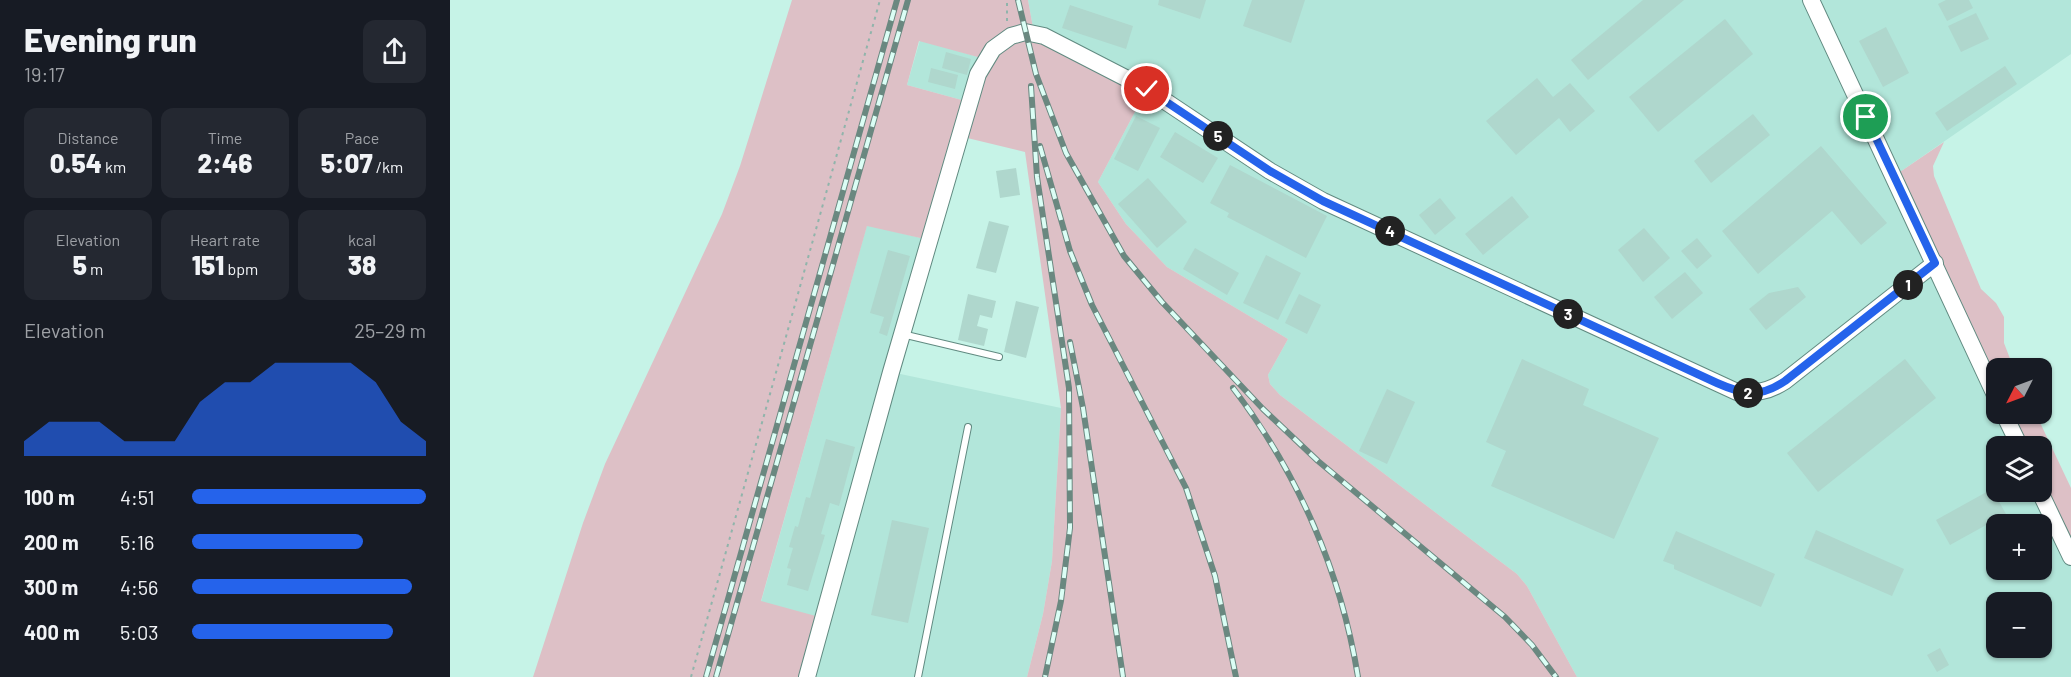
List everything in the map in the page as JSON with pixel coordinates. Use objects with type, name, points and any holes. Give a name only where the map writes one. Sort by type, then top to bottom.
[{"type":"street","points":[[1811,0],[1986,375]]},
{"type":"street","points":[[807,677],[902,334],[978,74],[989,54],[1006,39],[1021,32],[1030,32],[1055,40],[1147,89],[1270,171],[1323,201],[1737,392],[1770,391],[1935,263]]},
{"type":"street","points":[[2045,502],[2071,558]]},
{"type":"lane","points":[[902,334],[999,357]]},
{"type":"lane","points":[[918,677],[968,427]]},
{"type":"path","points":[[691,677],[880,0]]},
{"type":"path","points":[[1006,39],[1007,0]]},
{"type":"shaded area","points":[[792,0],[1028,0],[1034,33],[1147,89],[1098,182],[1126,224],[1167,267],[1288,339],[1268,375],[1270,384],[1280,395],[1517,574],[1527,586],[1577,677],[1027,677],[1043,614],[1052,561],[1061,408],[1025,152],[959,136],[929,240],[867,226],[761,601],[823,618],[807,677],[533,677],[583,523],[605,464],[722,214],[740,166]],"holes":[[[919,41],[985,59],[969,102],[907,85]]]},
{"type":"shaded area","points":[[1028,0],[2071,0],[2071,54],[1894,176],[1986,375],[1986,424],[2003,424],[2012,436],[1986,436],[1986,502],[2045,502],[2050,514],[1986,514],[1986,580],[2052,580],[2052,517],[2071,557],[2071,677],[1577,677],[1527,586],[1517,574],[1280,395],[1270,384],[1268,375],[1288,339],[1167,267],[1126,224],[1098,182],[1147,89],[1034,33]]},
{"type":"shaded area","points":[[920,40],[985,59],[969,102],[907,85]]},
{"type":"shaded area","points":[[1944,142],[1933,166],[1934,176],[1981,289],[1996,303],[2004,317],[2004,343],[2010,358],[1986,358],[1986,375],[1894,176]]},
{"type":"shaded area","points":[[867,225],[929,240],[891,372],[1061,408],[1052,561],[1043,614],[1027,677],[807,677],[761,602]]},
{"type":"shaded area","points":[[2009,424],[2041,424],[2046,436],[2015,436]]},
{"type":"shaded area","points":[[2052,448],[2071,488],[2071,557],[2046,502],[2052,502]]},
{"type":"building","points":[[1159,0],[1206,0],[1200,19],[1158,5]]},
{"type":"building","points":[[1252,0],[1305,0],[1291,43],[1243,26]]},
{"type":"building","points":[[1643,0],[1684,0],[1588,80],[1571,60]]},
{"type":"building","points":[[1946,0],[1969,0],[1973,8],[1947,21],[1938,4]]},
{"type":"building","points":[[1070,5],[1133,26],[1126,49],[1062,28]]},
{"type":"building","points":[[1976,13],[1989,39],[1961,52],[1948,26]]},
{"type":"building","points":[[1725,19],[1753,54],[1658,132],[1629,97]]},
{"type":"building","points":[[1886,27],[1909,73],[1883,87],[1859,41]]},
{"type":"building","points":[[946,52],[971,59],[967,75],[942,68]]},
{"type":"building","points":[[2005,66],[2017,84],[1947,131],[1935,113]]},
{"type":"building","points":[[931,68],[958,75],[955,89],[928,82]]},
{"type":"building","points":[[1537,78],[1553,97],[1570,83],[1595,111],[1570,132],[1559,118],[1516,155],[1486,121]]},
{"type":"building","points":[[1753,114],[1770,135],[1711,183],[1694,161]]},
{"type":"building","points":[[1136,116],[1160,128],[1138,171],[1114,159]]},
{"type":"building","points":[[1175,132],[1218,158],[1203,183],[1160,157]]},
{"type":"building","points":[[1821,146],[1887,223],[1861,245],[1832,211],[1758,274],[1722,231]]},
{"type":"building","points":[[1230,165],[1327,216],[1306,258],[1227,217],[1229,213],[1210,203]]},
{"type":"building","points":[[1016,168],[1020,195],[1000,198],[996,171]]},
{"type":"building","points":[[1148,178],[1187,222],[1157,248],[1118,204]]},
{"type":"building","points":[[1512,196],[1529,217],[1483,255],[1465,234]]},
{"type":"building","points":[[1440,198],[1456,218],[1435,235],[1419,215]]},
{"type":"building","points":[[989,221],[1009,226],[996,273],[976,268]]},
{"type":"building","points":[[1644,228],[1670,258],[1643,282],[1618,250]]},
{"type":"building","points":[[1697,238],[1712,256],[1697,269],[1681,251]]},
{"type":"building","points":[[1195,248],[1239,273],[1227,295],[1183,269]]},
{"type":"building","points":[[888,250],[910,256],[887,336],[879,333],[884,317],[870,313]]},
{"type":"building","points":[[1266,255],[1301,273],[1278,320],[1243,303]]},
{"type":"building","points":[[1685,272],[1703,293],[1672,319],[1654,297]]},
{"type":"building","points":[[1798,287],[1806,297],[1766,330],[1749,309],[1769,293]]},
{"type":"building","points":[[968,294],[996,301],[992,318],[980,315],[977,326],[988,329],[984,346],[958,340]]},
{"type":"building","points":[[1299,294],[1321,305],[1307,334],[1285,323]]},
{"type":"building","points":[[1016,301],[1039,307],[1026,358],[1004,352]]},
{"type":"building","points":[[1522,359],[1589,389],[1583,405],[1659,438],[1614,539],[1491,486],[1506,451],[1486,442]]},
{"type":"building","points":[[1905,359],[1936,398],[1818,492],[1787,453]]},
{"type":"building","points":[[1387,389],[1415,402],[1387,464],[1359,451]]},
{"type":"building","points":[[826,439],[855,447],[839,506],[830,503],[821,534],[825,535],[808,591],[787,585],[791,569],[787,568],[793,548],[789,547],[795,526],[798,527],[806,497],[810,498]]},
{"type":"building","points":[[1986,492],[1986,502],[1999,502],[2006,514],[1986,514],[1986,525],[1950,545],[1936,520]]},
{"type":"building","points":[[892,520],[929,528],[908,623],[871,615]]},
{"type":"building","points":[[1816,530],[1904,569],[1892,596],[1804,558]]},
{"type":"building","points":[[1676,531],[1775,574],[1761,607],[1674,569],[1674,565],[1663,561]]},
{"type":"building","points":[[1940,648],[1949,665],[1937,672],[1927,655]]},
{"type":"railway","points":[[706,677],[897,0]]},
{"type":"railway","points":[[716,677],[908,0]]},
{"type":"railway","points":[[1018,0],[1036,74],[1066,153],[1124,256],[1162,302],[1263,409],[1318,461],[1505,617],[1532,645],[1556,677]]},
{"type":"railway","points":[[1031,86],[1037,177],[1069,388],[1070,528],[1061,601],[1045,677]]},
{"type":"railway","points":[[1040,146],[1070,251],[1092,305],[1186,488],[1215,576],[1236,677]]},
{"type":"railway","points":[[1070,342],[1083,408],[1123,677]]},
{"type":"railway","points":[[1233,388],[1278,454],[1314,525],[1340,600],[1358,677]]},
{"type":"route","points":[[1147,89],[1270,171],[1323,201],[1737,392],[1755,393],[1770,391],[1785,381],[1935,263],[1866,117]]}]
